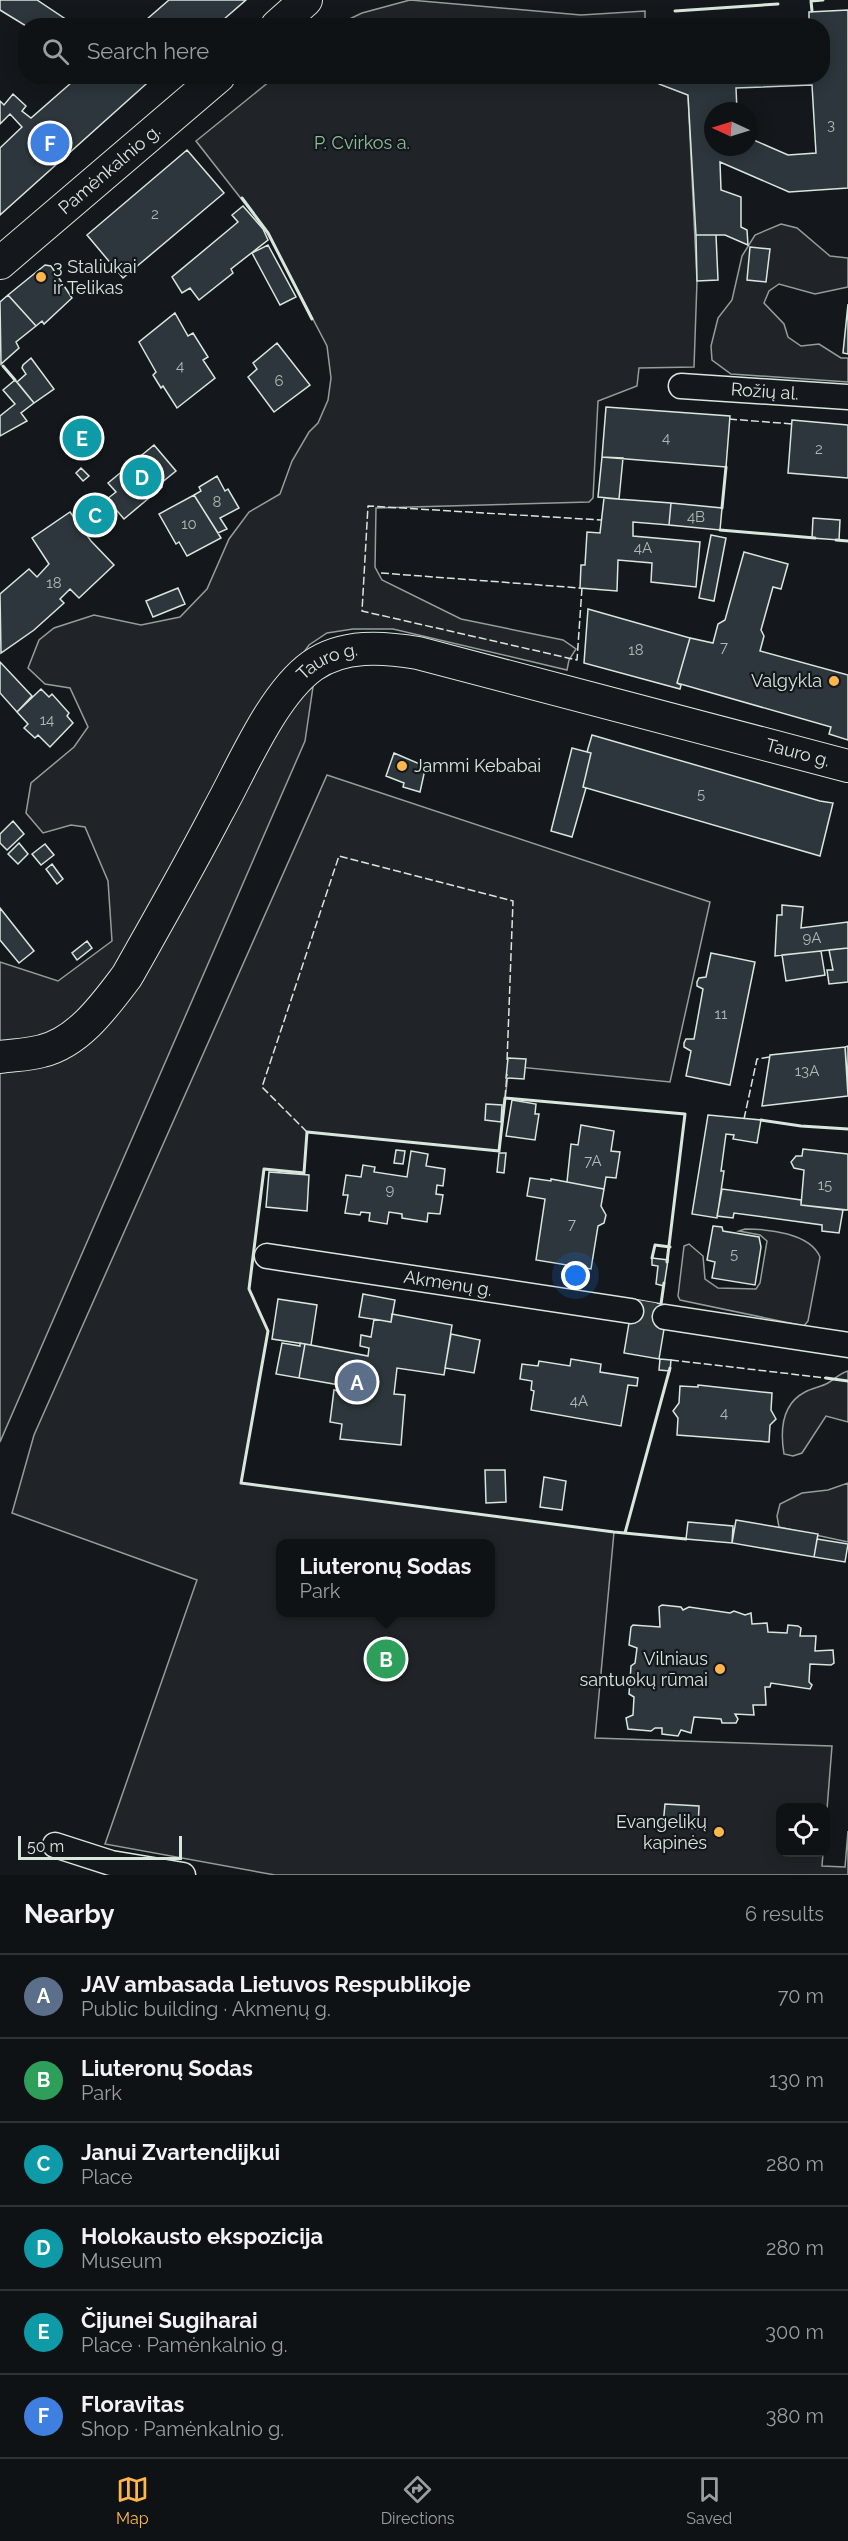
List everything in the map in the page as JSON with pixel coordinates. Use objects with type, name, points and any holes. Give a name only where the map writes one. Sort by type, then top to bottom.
[{"type":"main road","points":[[286,18],[306,0]]},
{"type":"main road","name":"Pamėnkalnio g.","points":[[0,263],[210,84]]},
{"type":"main road","name":"Tauro g.","points":[[0,1057],[43,1051],[72,1036],[100,1012],[127,976],[289,686],[313,665],[340,654],[376,647],[418,654],[848,766]]},
{"type":"street","name":"Rožių al.","points":[[681,386],[848,397]]},
{"type":"street","name":"Akmenų g.","points":[[267,1256],[631,1311]]},
{"type":"street","points":[[665,1317],[848,1345]]},
{"type":"street","points":[[55,1845],[111,1863],[183,1875]]},
{"type":"green space","points":[[410,0],[581,15],[645,11],[645,18],[352,18]]},
{"type":"green space","name":"P. Cvirkos a.","points":[[266,84],[659,84],[688,95],[697,281],[694,367],[639,368],[637,386],[598,401],[593,498],[589,502],[376,508],[375,567],[382,580],[461,619],[563,640],[576,649],[569,660],[567,670],[393,629],[353,629],[327,633],[309,645],[300,658],[314,680],[305,741],[0,1442],[0,962],[58,981],[112,941],[108,881],[85,827],[71,825],[43,833],[26,813],[31,783],[74,747],[88,727],[70,688],[45,684],[28,668],[39,640],[54,628],[94,615],[141,625],[180,617],[207,589],[229,539],[249,512],[280,494],[292,461],[309,432],[318,423],[328,400],[331,378],[327,346],[268,233],[196,141]]},
{"type":"green space","points":[[781,224],[797,228],[830,256],[848,258],[848,287],[815,294],[779,284],[769,291],[764,303],[784,324],[788,337],[801,346],[819,344],[841,358],[848,358],[848,382],[731,374],[712,360],[711,346],[718,318],[732,300],[742,256],[755,235]]},
{"type":"green space","points":[[327,775],[710,902],[670,1082],[509,1066],[499,1151],[307,1132],[304,1173],[264,1169],[249,1289],[268,1331],[241,1483],[614,1532],[595,1738],[832,1746],[828,1803],[776,1803],[776,1857],[823,1857],[822,1866],[845,1867],[848,1831],[848,1875],[275,1875],[105,1844],[197,1580],[12,1513],[34,1435]]},
{"type":"green space","points":[[765,1230],[798,1238],[807,1242],[820,1257],[808,1321],[804,1326],[680,1300],[678,1296],[684,1246],[689,1244],[703,1256],[705,1279],[718,1288],[756,1289],[760,1283],[767,1241],[760,1235],[739,1231]]},
{"type":"green space","points":[[848,1371],[848,1422],[826,1416],[802,1453],[793,1456],[784,1454],[782,1436],[784,1418],[791,1403],[805,1392]]},
{"type":"green space","points":[[848,1483],[848,1542],[779,1527],[777,1516],[780,1504],[802,1493],[828,1490]]},
{"type":"building","points":[[0,0],[37,0],[64,18],[18,18],[18,21],[0,10]]},
{"type":"building","points":[[169,0],[246,0],[225,18],[148,18]]},
{"type":"building","points":[[848,10],[848,188],[789,192],[720,162],[721,190],[741,197],[741,227],[747,230],[748,245],[725,235],[696,235],[688,95],[659,84],[830,84],[830,18],[809,18],[809,12]],"holes":[[[812,85],[816,153],[788,155],[758,142],[758,156],[704,156],[704,102],[737,102],[736,88]]]},
{"type":"building","points":[[70,84],[146,84],[0,215],[0,148],[22,127],[10,114],[0,124],[0,101],[4,105],[13,94],[26,106],[22,111],[31,118]]},
{"type":"building","points":[[187,150],[224,193],[123,278],[87,235]]},
{"type":"building","points":[[243,206],[263,229],[268,240],[231,269],[233,273],[199,300],[190,288],[182,293],[172,277],[238,222],[232,215]]},
{"type":"building","points":[[696,235],[716,235],[718,280],[697,281]]},
{"type":"building","points":[[268,245],[296,297],[280,305],[252,253]]},
{"type":"building","points":[[750,247],[770,249],[766,282],[747,280]]},
{"type":"building","points":[[45,265],[51,266],[72,298],[44,324],[42,321],[36,326],[8,295]]},
{"type":"building","points":[[8,295],[36,326],[16,342],[19,348],[1,364],[0,302]]},
{"type":"building","points":[[848,304],[848,354],[843,353]]},
{"type":"building","points":[[175,313],[188,336],[193,333],[208,357],[203,360],[215,378],[177,408],[153,375],[156,372],[139,342]]},
{"type":"building","points":[[277,343],[310,385],[274,412],[248,377],[257,369],[253,363]]},
{"type":"building","points":[[31,358],[54,389],[34,403],[17,382],[26,374],[22,368]]},
{"type":"building","points":[[15,380],[34,403],[21,413],[27,421],[0,436],[0,416],[15,404],[3,390]]},
{"type":"building","points":[[606,407],[730,416],[726,467],[602,457]]},
{"type":"building","points":[[792,420],[848,425],[848,478],[788,473]]},
{"type":"building","points":[[154,445],[176,471],[160,484],[162,487],[124,519],[107,499],[116,492],[108,483]]},
{"type":"building","points":[[602,457],[623,458],[619,499],[598,497]]},
{"type":"building","points":[[81,468],[89,476],[83,481],[76,473]]},
{"type":"building","points":[[217,476],[225,491],[228,489],[239,508],[220,518],[227,529],[218,533],[194,495],[201,491],[199,487]]},
{"type":"building","points":[[194,495],[221,538],[187,556],[179,542],[176,544],[159,514]]},
{"type":"building","points":[[604,498],[671,503],[669,525],[633,522],[633,536],[700,542],[696,587],[651,582],[652,563],[618,560],[617,591],[580,588],[581,565],[585,565],[587,532],[600,533]]},
{"type":"building","points":[[671,503],[722,508],[720,530],[669,525]]},
{"type":"building","points":[[70,512],[91,541],[114,565],[79,598],[70,589],[60,599],[64,603],[34,630],[1,653],[0,594],[29,569],[37,577],[49,564],[32,538]]},
{"type":"building","points":[[813,518],[840,520],[839,540],[812,538]]},
{"type":"building","points":[[711,535],[726,538],[714,601],[699,598]]},
{"type":"building","points":[[744,552],[788,564],[781,589],[773,587],[761,630],[764,636],[760,651],[848,675],[848,740],[829,734],[831,727],[677,683],[690,638],[713,643],[718,624],[725,620]]},
{"type":"building","points":[[178,588],[185,604],[153,617],[146,601]]},
{"type":"building","points":[[588,609],[690,638],[677,683],[681,685],[680,689],[584,663]]},
{"type":"building","points":[[0,662],[32,696],[17,712],[0,693]]},
{"type":"building","points":[[41,689],[49,697],[52,694],[69,713],[67,716],[73,723],[50,747],[38,735],[35,738],[24,728],[28,724],[17,712]]},
{"type":"building","points":[[592,735],[833,803],[820,856],[583,787],[591,753],[587,752]]},
{"type":"building","points":[[572,748],[591,753],[583,787],[586,788],[572,837],[551,831]]},
{"type":"building","points":[[394,753],[422,765],[424,774],[420,792],[403,787],[404,783],[386,776]]},
{"type":"building","points":[[13,821],[24,834],[7,850],[0,843],[0,834]]},
{"type":"building","points":[[19,843],[28,854],[18,864],[8,854]]},
{"type":"building","points":[[45,844],[54,855],[41,865],[32,854]]},
{"type":"building","points":[[52,864],[63,879],[57,884],[46,869]]},
{"type":"building","points":[[782,905],[803,907],[801,928],[848,922],[848,948],[775,956],[777,915],[782,915]]},
{"type":"building","points":[[0,908],[34,951],[19,963],[0,940]]},
{"type":"building","points":[[87,941],[92,948],[77,960],[72,953]]},
{"type":"building","points":[[848,948],[848,982],[829,984],[827,970],[833,970],[829,950]]},
{"type":"building","points":[[821,951],[825,975],[786,981],[782,955]]},
{"type":"building","points":[[711,953],[755,962],[730,1085],[686,1076],[691,1051],[684,1047],[684,1043],[686,1039],[694,1039],[703,989],[697,986],[697,982],[699,978],[706,977]]},
{"type":"building","points":[[848,1046],[848,1085],[845,1047]]},
{"type":"building","points":[[845,1047],[848,1096],[762,1106],[770,1055]]},
{"type":"building","points":[[508,1058],[526,1059],[524,1079],[506,1078]]},
{"type":"building","points":[[512,1100],[536,1104],[535,1114],[539,1114],[535,1140],[506,1136]]},
{"type":"building","points":[[486,1104],[502,1105],[501,1122],[485,1120]]},
{"type":"building","points":[[708,1115],[761,1120],[757,1143],[733,1139],[734,1135],[726,1134],[721,1171],[724,1171],[717,1218],[692,1214]]},
{"type":"building","points":[[581,1125],[614,1131],[611,1151],[620,1152],[616,1178],[606,1177],[604,1189],[567,1182],[571,1144],[578,1145]]},
{"type":"building","points":[[803,1149],[848,1154],[848,1210],[801,1205],[804,1170],[794,1168],[791,1162],[796,1156],[802,1156]]},
{"type":"building","points":[[396,1150],[405,1151],[403,1164],[394,1163]]},
{"type":"building","points":[[411,1151],[428,1154],[426,1166],[445,1169],[443,1186],[437,1185],[436,1194],[443,1195],[440,1214],[428,1213],[427,1222],[402,1218],[402,1214],[389,1212],[387,1224],[369,1221],[370,1213],[361,1212],[360,1215],[345,1213],[348,1195],[343,1195],[346,1175],[361,1177],[363,1165],[375,1167],[374,1172],[407,1177]]},
{"type":"building","points":[[499,1153],[506,1153],[504,1173],[497,1172]]},
{"type":"building","points":[[269,1172],[309,1175],[307,1211],[266,1207]]},
{"type":"building","points":[[530,1178],[551,1181],[551,1179],[604,1189],[601,1206],[606,1215],[604,1223],[598,1226],[591,1269],[536,1260],[545,1199],[527,1196]]},
{"type":"building","points":[[722,1189],[801,1200],[801,1205],[843,1210],[839,1233],[822,1231],[822,1225],[734,1213],[733,1218],[717,1216]]},
{"type":"building","points":[[713,1226],[722,1227],[723,1231],[759,1237],[761,1247],[755,1285],[712,1278],[715,1262],[707,1260]]},
{"type":"building","points":[[652,1258],[668,1260],[664,1286],[656,1284],[658,1266],[652,1265]]},
{"type":"building","points":[[363,1294],[395,1300],[391,1322],[359,1317]]},
{"type":"building","points":[[278,1299],[317,1305],[311,1345],[272,1339]]},
{"type":"building","points":[[633,1299],[668,1305],[659,1359],[624,1353]]},
{"type":"building","points":[[392,1314],[452,1325],[444,1375],[397,1368],[394,1394],[405,1395],[401,1445],[340,1439],[342,1424],[330,1422],[334,1390],[339,1391],[339,1385],[299,1378],[305,1344],[368,1356],[369,1348],[360,1346],[361,1335],[371,1337],[374,1319],[391,1322]]},
{"type":"building","points":[[451,1334],[480,1340],[474,1373],[445,1368]]},
{"type":"building","points":[[282,1343],[300,1346],[300,1343],[305,1344],[299,1378],[276,1374]]},
{"type":"building","points":[[571,1359],[601,1364],[600,1372],[638,1378],[637,1386],[628,1385],[621,1426],[531,1410],[534,1391],[531,1390],[532,1381],[520,1379],[522,1364],[538,1366],[539,1361],[570,1366]]},
{"type":"building","points":[[660,1359],[671,1360],[670,1371],[659,1370]]},
{"type":"building","points":[[698,1385],[772,1393],[771,1410],[776,1419],[770,1425],[769,1442],[677,1435],[678,1418],[673,1411],[679,1403],[680,1386],[698,1387]]},
{"type":"building","points":[[485,1470],[505,1470],[506,1502],[486,1503]]},
{"type":"building","points":[[544,1477],[566,1481],[562,1510],[540,1507]]},
{"type":"building","points":[[736,1520],[818,1534],[814,1557],[732,1543]]},
{"type":"building","points":[[688,1522],[733,1526],[732,1543],[686,1539]]},
{"type":"building","points":[[817,1539],[848,1544],[845,1562],[814,1557]]},
{"type":"building","name":"Vilniaus santuokų rūmai","points":[[662,1605],[681,1607],[683,1610],[689,1607],[730,1613],[734,1611],[745,1615],[751,1613],[752,1624],[767,1623],[768,1632],[787,1633],[788,1625],[798,1626],[801,1628],[800,1636],[816,1636],[815,1651],[833,1650],[834,1663],[831,1665],[810,1664],[809,1682],[812,1685],[810,1689],[771,1683],[770,1687],[765,1687],[766,1705],[753,1705],[754,1715],[735,1714],[738,1719],[736,1723],[722,1723],[721,1719],[694,1717],[691,1733],[681,1730],[678,1736],[662,1734],[662,1728],[655,1728],[651,1731],[628,1729],[626,1718],[633,1715],[634,1697],[629,1694],[631,1666],[635,1663],[637,1648],[629,1645],[631,1627],[633,1625],[660,1627],[659,1607]]},
{"type":"building","points":[[665,1804],[699,1806],[698,1829],[663,1826]]},
{"type":"tunnel","points":[[631,1311],[665,1317]]},
{"type":"fence","points":[[729,419],[792,424]]},
{"type":"fence","points":[[582,588],[577,660],[362,611],[368,506],[601,520]]},
{"type":"fence","points":[[381,573],[580,588]]},
{"type":"fence","points":[[307,1132],[262,1087],[339,856],[513,901],[507,1062]]},
{"type":"fence","points":[[744,1119],[757,1059],[770,1057]]},
{"type":"fence","points":[[505,1098],[507,1074]]},
{"type":"fence","points":[[671,1360],[826,1378]]},
{"type":"wall","points":[[812,11],[811,1],[823,0]]},
{"type":"wall","points":[[675,11],[778,4]]},
{"type":"wall","points":[[242,198],[268,233],[312,319]]},
{"type":"wall","points":[[3,366],[15,380]]},
{"type":"wall","points":[[722,508],[726,467]]},
{"type":"wall","points":[[720,530],[815,538]]},
{"type":"wall","points":[[836,540],[848,541]]},
{"type":"wall","points":[[667,1262],[685,1114],[505,1098],[499,1151],[307,1132],[304,1173],[264,1169],[249,1289],[268,1331],[241,1483],[614,1532],[686,1539]]},
{"type":"wall","points":[[761,1120],[801,1126],[848,1129]]},
{"type":"wall","points":[[652,1258],[655,1245],[670,1247]]},
{"type":"wall","points":[[661,1304],[664,1283]]},
{"type":"wall","points":[[625,1533],[670,1368]]},
{"type":"wall","points":[[826,1378],[848,1381]]},
{"type":"place","name":"Floravitas","points":[[50,143]]},
{"type":"place","name":"3 Staliukai ir Telikas","points":[[41,277]]},
{"type":"place","name":"Čijunei Sugiharai","points":[[82,438]]},
{"type":"place","name":"Holokausto ekspozicija","points":[[142,477]]},
{"type":"place","name":"Janui Zvartendijkui","points":[[95,515]]},
{"type":"place","name":"Valgykla","points":[[834,681]]},
{"type":"place","name":"Jammi Kebabai","points":[[402,766]]},
{"type":"place","name":"JAV ambasada Lietuvos Respublikoje","points":[[357,1382]]},
{"type":"place","name":"Liuteronų Sodas","points":[[386,1659]]},
{"type":"place","name":"Vilniaus santuokų rūmai","points":[[720,1669]]},
{"type":"place","name":"Evangelikų kapinės","points":[[719,1832]]}]
